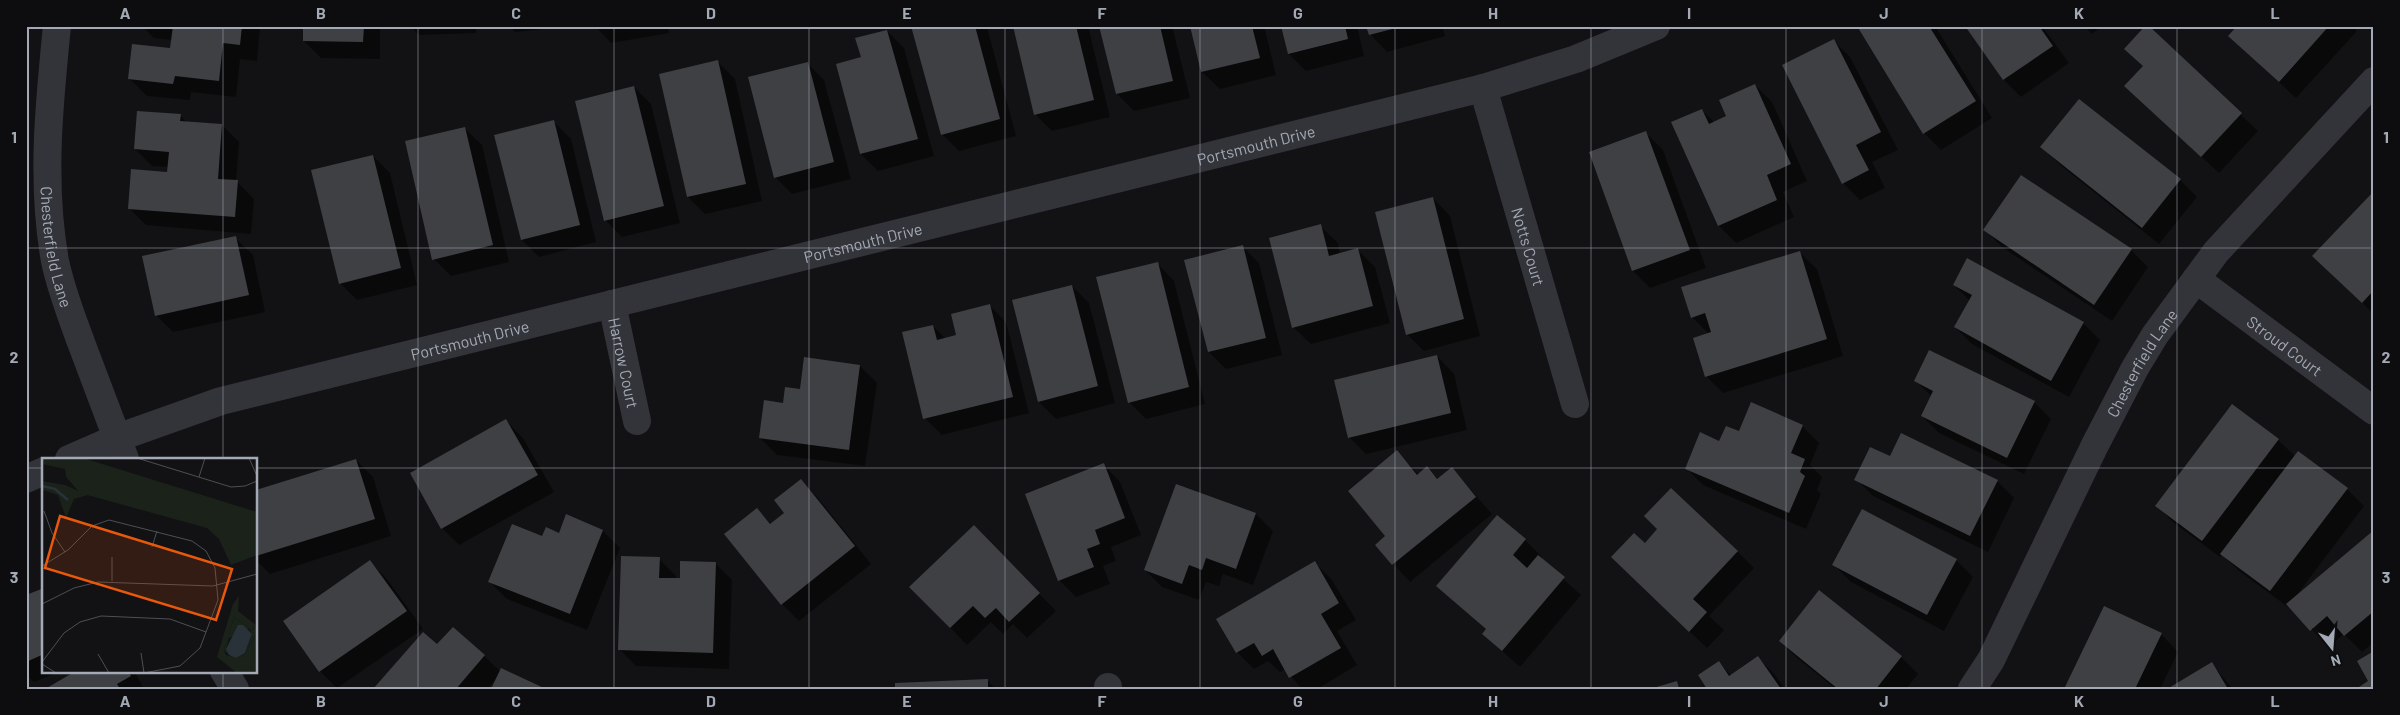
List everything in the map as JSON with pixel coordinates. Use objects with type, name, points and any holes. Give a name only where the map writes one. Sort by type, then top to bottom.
[{"type":"street","name":"Chesterfield Lane","points":[[57,26],[49,107],[47,154],[50,219],[56,263],[64,296],[121,448]]},
{"type":"street","name":"Portsmouth Drive","points":[[74,458],[121,448],[212,404],[263,390],[1483,88],[1576,59],[1656,26]]},
{"type":"street","name":"Chesterfield Lane","points":[[1972,689],[1991,660],[2095,445],[2135,368],[2174,308],[2242,223],[2374,81]]},
{"type":"street","name":"Notts Court","points":[[1483,88],[1575,404]]},
{"type":"street","name":"Stroud Court","points":[[2196,279],[2374,411]]},
{"type":"street","name":"Harrow Court","points":[[612,304],[637,420]]},
{"type":"street","points":[[26,480],[42,472]]},
{"type":"street","points":[[225,672],[235,689]]},
{"type":"building","points":[[173,26],[242,26],[240,45],[223,43],[219,81],[175,76],[173,84],[128,79],[132,44],[170,48]]},
{"type":"building","points":[[303,26],[364,26],[363,42],[303,41]]},
{"type":"building","points":[[911,26],[975,26],[1000,119],[941,135]]},
{"type":"building","points":[[1013,26],[1076,26],[1094,100],[1034,115]]},
{"type":"building","points":[[1099,26],[1160,26],[1173,81],[1116,94]]},
{"type":"building","points":[[1190,26],[1252,26],[1260,58],[1201,72]]},
{"type":"building","points":[[1281,26],[1345,26],[1348,39],[1288,54]]},
{"type":"building","points":[[1366,26],[1400,26],[1400,27],[1369,35]]},
{"type":"building","points":[[1857,26],[1929,26],[1976,101],[1923,134]]},
{"type":"building","points":[[1965,26],[2039,26],[2053,46],[2003,80]]},
{"type":"building","points":[[2145,26],[2149,26],[2242,113],[2201,157],[2124,86],[2143,66],[2124,49]]},
{"type":"building","points":[[2237,26],[2329,26],[2279,82],[2228,36]]},
{"type":"building","points":[[887,30],[918,139],[860,154],[836,64],[861,57],[855,38]]},
{"type":"building","points":[[1834,39],[1881,132],[1856,145],[1869,170],[1842,184],[1782,65]]},
{"type":"building","points":[[718,60],[746,184],[687,197],[659,74]]},
{"type":"building","points":[[808,62],[834,162],[774,178],[748,77]]},
{"type":"building","points":[[1755,84],[1791,164],[1767,175],[1777,200],[1718,226],[1671,122],[1702,109],[1709,124],[1726,116],[1719,100]]},
{"type":"building","points":[[634,86],[664,206],[604,221],[575,101]]},
{"type":"building","points":[[2079,99],[2181,179],[2142,228],[2040,147]]},
{"type":"building","points":[[137,111],[181,114],[180,121],[222,124],[218,179],[238,180],[235,217],[128,209],[131,169],[167,172],[169,152],[134,149]]},
{"type":"building","points":[[554,120],[580,225],[521,240],[494,135]]},
{"type":"building","points":[[465,127],[493,245],[432,260],[405,141]]},
{"type":"building","points":[[1646,131],[1690,250],[1632,271],[1589,152]]},
{"type":"building","points":[[373,155],[401,268],[339,284],[311,170]]},
{"type":"building","points":[[2021,175],[2132,249],[2094,305],[1983,230]]},
{"type":"building","points":[[2374,191],[2374,290],[2362,303],[2312,256]]},
{"type":"building","points":[[1433,197],[1464,319],[1406,335],[1375,212]]},
{"type":"building","points":[[1321,224],[1329,256],[1358,248],[1373,306],[1292,328],[1269,238]]},
{"type":"building","points":[[236,236],[249,295],[155,316],[142,256]]},
{"type":"building","points":[[1243,245],[1266,338],[1208,352],[1184,260]]},
{"type":"building","points":[[1800,251],[1827,339],[1705,377],[1693,338],[1711,332],[1705,313],[1691,318],[1681,287]]},
{"type":"building","points":[[1967,258],[2084,322],[2051,381],[1954,327],[1972,295],[1953,285]]},
{"type":"building","points":[[1158,262],[1189,387],[1128,403],[1096,277]]},
{"type":"building","points":[[1072,285],[1098,386],[1038,402],[1012,300]]},
{"type":"building","points":[[990,304],[1013,397],[923,419],[902,332],[933,325],[937,340],[956,335],[951,314]]},
{"type":"building","points":[[1929,350],[2035,401],[2007,458],[1921,416],[1933,391],[1914,381]]},
{"type":"building","points":[[1437,355],[1451,413],[1348,438],[1334,380]]},
{"type":"building","points":[[804,357],[860,365],[849,450],[759,438],[764,400],[783,403],[785,387],[800,389]]},
{"type":"building","points":[[1751,402],[1803,425],[1791,453],[1805,459],[1800,472],[1805,476],[1789,513],[1685,469],[1700,432],[1719,441],[1726,426],[1739,431]]},
{"type":"building","points":[[2232,404],[2279,439],[2202,541],[2155,506]]},
{"type":"building","points":[[506,419],[538,475],[441,529],[410,473]]},
{"type":"building","points":[[1901,433],[1998,480],[1970,536],[1854,480],[1870,447],[1890,456]]},
{"type":"building","points":[[1397,450],[1417,475],[1427,466],[1437,479],[1452,467],[1476,497],[1392,565],[1375,545],[1385,536],[1348,491]]},
{"type":"building","points":[[2298,451],[2348,488],[2270,591],[2220,554]]},
{"type":"building","points":[[356,459],[375,519],[258,555],[258,489]]},
{"type":"building","points":[[1104,463],[1125,518],[1095,530],[1100,544],[1087,549],[1094,567],[1058,581],[1025,494]]},
{"type":"building","points":[[801,479],[855,546],[781,605],[724,534],[757,508],[770,524],[784,513],[774,500]]},
{"type":"building","points":[[1176,484],[1256,513],[1236,569],[1206,558],[1202,570],[1189,565],[1182,584],[1144,570]]},
{"type":"building","points":[[1671,488],[1738,551],[1693,599],[1707,612],[1689,632],[1611,557],[1634,533],[1645,543],[1657,529],[1644,516]]},
{"type":"building","points":[[1862,509],[1957,559],[1927,615],[1832,565]]},
{"type":"building","points":[[566,514],[603,530],[570,614],[488,582],[512,524],[542,536],[546,527],[559,533]]},
{"type":"building","points":[[1497,515],[1526,539],[1513,555],[1527,568],[1538,555],[1565,577],[1502,651],[1482,634],[1486,629],[1436,586]]},
{"type":"building","points":[[974,525],[1040,593],[1009,622],[996,608],[985,618],[973,606],[950,628],[909,587]]},
{"type":"building","points":[[2374,530],[2374,611],[2344,636],[2327,616],[2310,631],[2286,604]]},
{"type":"building","points":[[621,556],[660,557],[659,578],[680,578],[680,561],[716,562],[713,653],[618,650]]},
{"type":"building","points":[[370,560],[407,611],[319,672],[283,621]]},
{"type":"building","points":[[1315,561],[1339,603],[1321,614],[1341,648],[1289,678],[1273,649],[1262,656],[1254,643],[1236,653],[1216,619]]},
{"type":"building","points":[[42,589],[42,655],[26,662],[26,595]]},
{"type":"building","points":[[1819,590],[1902,656],[1876,689],[1838,689],[1779,641]]},
{"type":"building","points":[[2104,606],[2162,633],[2135,689],[2064,689]]},
{"type":"building","points":[[453,627],[485,655],[456,689],[373,689],[423,632],[437,644]]},
{"type":"building","points":[[2374,651],[2374,689],[2356,689],[2368,681],[2357,661]]},
{"type":"building","points":[[1758,656],[1781,689],[1707,689],[1698,675],[1719,661],[1729,676]]},
{"type":"building","points":[[2212,662],[2228,689],[2167,689]]},
{"type":"building","points":[[501,668],[546,689],[491,689]]},
{"type":"building","points":[[74,672],[129,672],[131,676],[117,684],[120,689],[45,689]]},
{"type":"building","points":[[988,679],[988,689],[895,689],[895,683]]},
{"type":"building","points":[[1677,681],[1679,689],[1653,689],[1653,688]]}]
